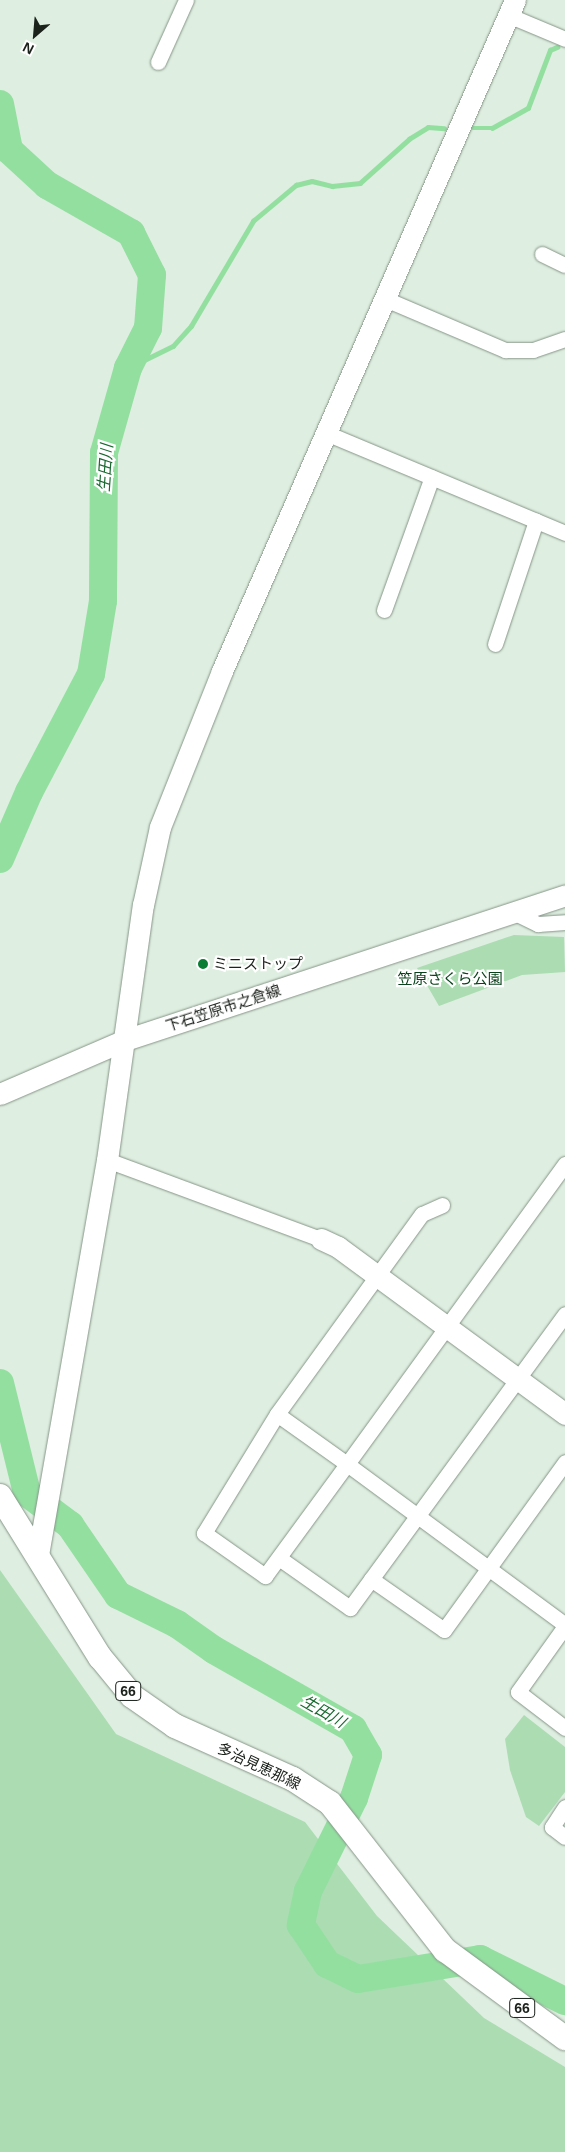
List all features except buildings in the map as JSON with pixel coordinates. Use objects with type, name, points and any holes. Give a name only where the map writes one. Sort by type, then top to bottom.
[{"type":"main road","name":"多治見恵那線","points":[[0,1496],[100,1657],[132,1696],[175,1726],[293,1779],[330,1803],[357,1833],[445,1950],[480,1979],[565,2038]]},
{"type":"street","points":[[158,62],[186,0]]},
{"type":"street","points":[[38,1556],[107,1160],[126,1040],[143,905],[160,827],[222,671],[383,298],[512,7],[565,39]]},
{"type":"street","points":[[542,254],[565,265]]},
{"type":"street","points":[[383,298],[504,350],[533,350],[565,339]]},
{"type":"street","points":[[326,432],[565,533]]},
{"type":"street","points":[[384,610],[432,477]]},
{"type":"street","points":[[495,644],[536,521]]},
{"type":"street","name":"下石笠原市之倉線","points":[[0,1094],[126,1040],[565,895]]},
{"type":"street","points":[[513,912],[538,924],[565,922]]},
{"type":"street","points":[[107,1160],[321,1239],[448,1326],[565,1414]]},
{"type":"street","points":[[442,1205],[422,1214],[277,1414],[204,1532],[266,1576],[565,1164]]},
{"type":"street","points":[[279,1558],[350,1608],[565,1314]]},
{"type":"street","points":[[277,1414],[565,1626],[518,1692],[565,1728]]},
{"type":"street","points":[[371,1579],[444,1630],[565,1462]]},
{"type":"street","points":[[565,1807],[552,1827],[565,1837]]},
{"type":"green space","name":"笠原さくら公園","points":[[514,935],[564,937],[565,972],[522,975],[439,1006],[417,968]]},
{"type":"green space","points":[[0,1570],[116,1734],[305,1822],[377,1916],[484,2018],[565,2067],[565,2152],[0,2152]]},
{"type":"green space","points":[[524,1715],[565,1747],[565,1792],[539,1826],[526,1817],[510,1770],[505,1739]]},
{"type":"waterway","points":[[473,128],[492,128],[528,108],[550,50],[557,47]]},
{"type":"waterway","name":"生田川","points":[[0,104],[9,150],[47,185],[131,233],[152,275],[148,328],[128,368],[104,453],[103,601],[91,674],[29,792],[0,859]]},
{"type":"waterway","points":[[128,368],[173,346],[191,326],[253,221],[296,185],[312,181],[332,186],[360,183],[409,139],[428,127],[444,128]]},
{"type":"waterway","name":"生田川","points":[[0,1383],[27,1493],[70,1525],[118,1595],[177,1624],[214,1650],[353,1729],[368,1755],[354,1798],[308,1891],[301,1925],[327,1964],[358,1979],[480,1959],[565,2001]]},
{"type":"place","name":"ミニストップ","points":[[203,964]]}]
